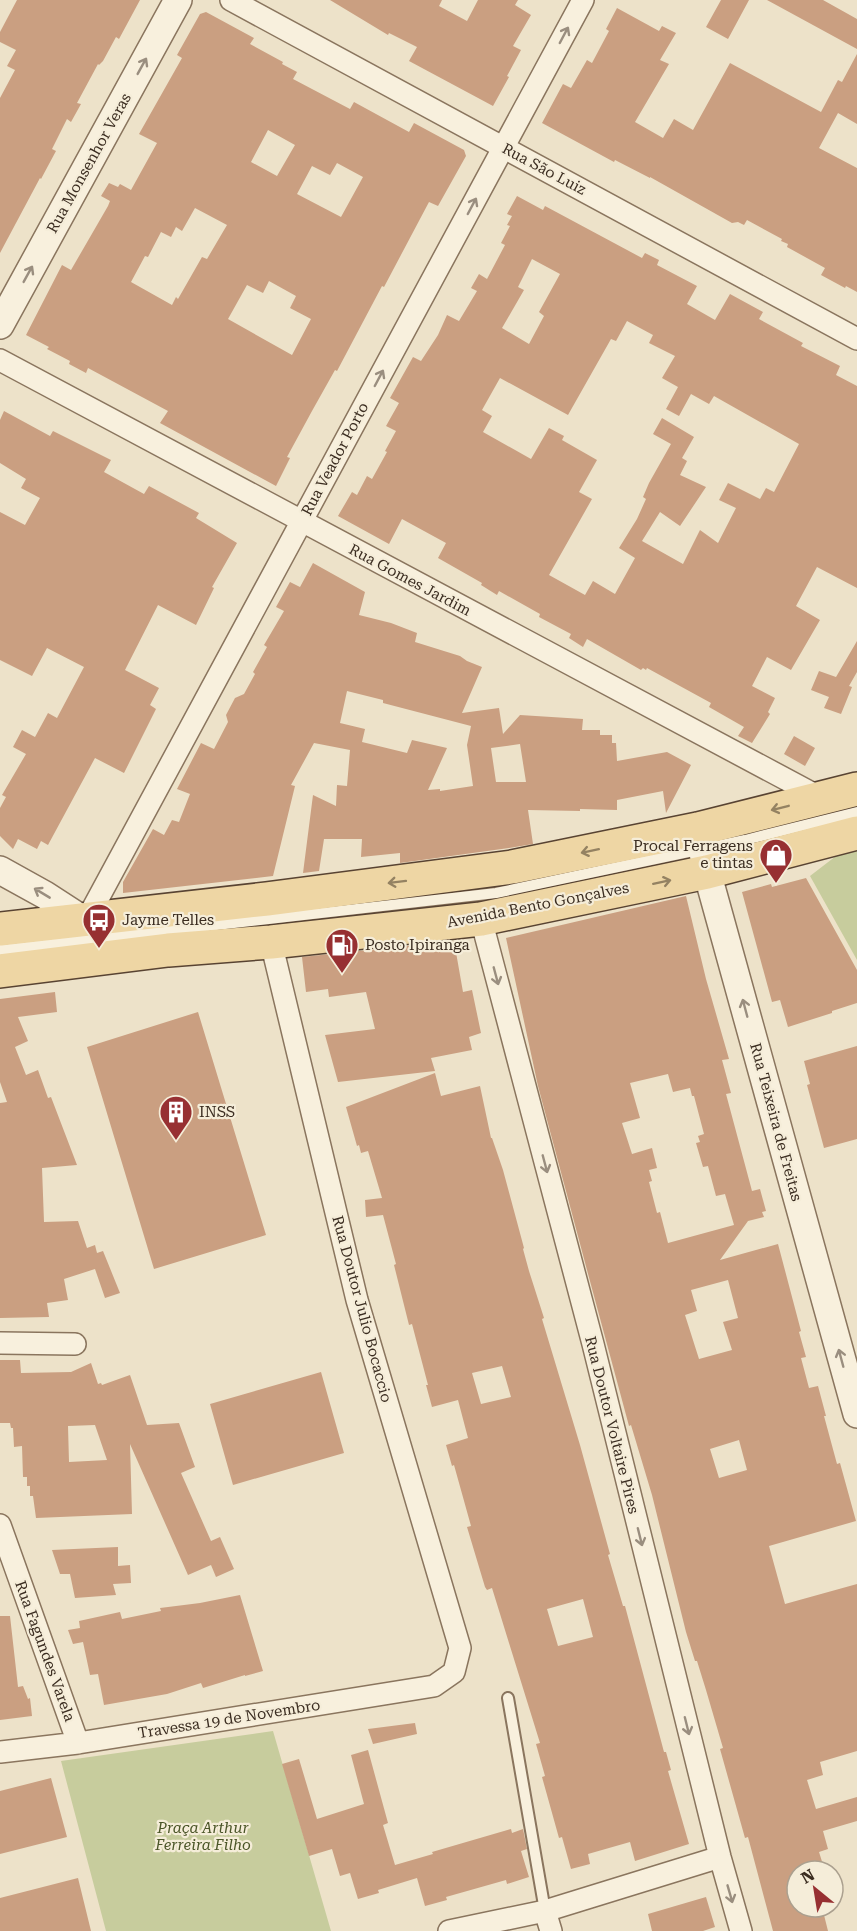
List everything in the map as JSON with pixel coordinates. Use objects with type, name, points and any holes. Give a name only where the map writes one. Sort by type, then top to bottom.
[{"type":"main road","name":"Avenida Bento Gonçalves","points":[[0,971],[168,950],[271,942],[481,919],[702,850],[821,798],[857,789]]},
{"type":"main road","name":"Avenida Bento Gonçalves","points":[[0,928],[267,899],[512,867],[857,833]]},
{"type":"street","name":"Rua Monsenhor Veras","points":[[0,325],[178,0]]},
{"type":"street","name":"Rua São Luiz","points":[[231,0],[857,339]]},
{"type":"street","name":"Rua Veador Porto","points":[[84,919],[302,522],[583,0]]},
{"type":"street","name":"Rua Gomes Jardim","points":[[0,360],[821,798]]},
{"type":"street","name":"Rua Teixeira de Freitas","points":[[702,850],[857,1414]]},
{"type":"street","points":[[0,870],[84,919]]},
{"type":"street","name":"Rua Doutor Voltaire Pires","points":[[481,919],[593,1344],[720,1857],[741,1931]]},
{"type":"street","name":"Rua Doutor Julio Bocaccio","points":[[271,942],[357,1300],[460,1648],[454,1672]]},
{"type":"street","points":[[0,1343],[75,1344]]},
{"type":"street","name":"Rua Fagundes Varela","points":[[0,1524],[78,1743]]},
{"type":"street","name":"Travessa 19 de Novembro","points":[[0,1752],[78,1743],[434,1686],[454,1672]]},
{"type":"street","points":[[449,1931],[548,1921],[720,1857]]},
{"type":"lane","points":[[0,950],[496,893],[702,850],[857,812]]},
{"type":"lane","points":[[166,931],[267,899]]},
{"type":"lane","points":[[166,931],[271,942]]},
{"type":"lane","points":[[508,1698],[548,1921]]},
{"type":"green space","points":[[857,844],[857,960],[810,876],[849,846]]},
{"type":"green space","name":"Praça Arthur Ferreira Filho","points":[[273,1731],[331,1931],[106,1931],[61,1761]]},
{"type":"building","points":[[17,0],[140,0],[119,39],[116,37],[103,61],[98,64],[77,103],[81,104],[71,122],[67,119],[52,149],[56,151],[0,253],[0,98],[15,70],[7,66],[16,50],[0,42],[0,32]]},
{"type":"building","points":[[330,0],[442,0],[439,6],[467,21],[478,0],[518,0],[515,5],[531,15],[513,46],[521,50],[493,106],[409,61],[417,47],[389,33],[388,35]]},
{"type":"building","points":[[721,0],[749,0],[728,39],[706,27]]},
{"type":"building","points":[[767,0],[823,0],[857,19],[857,49]]},
{"type":"building","points":[[617,8],[659,31],[662,26],[676,33],[660,60],[669,64],[635,122],[663,138],[674,119],[693,130],[730,63],[821,112],[838,80],[842,82],[857,54],[857,124],[838,113],[819,148],[857,168],[857,292],[821,275],[825,268],[787,247],[788,244],[781,241],[782,239],[747,220],[744,225],[738,222],[732,223],[650,177],[615,160],[614,162],[542,123],[563,84],[571,88],[587,60],[592,63],[609,31],[606,29]]},
{"type":"building","points":[[206,12],[254,38],[250,44],[297,72],[293,79],[350,109],[354,102],[409,132],[414,123],[464,150],[466,156],[438,206],[429,202],[384,287],[382,286],[337,371],[335,370],[287,457],[290,458],[276,486],[160,423],[168,411],[88,368],[86,373],[69,364],[70,361],[26,335],[62,265],[71,270],[108,206],[110,201],[101,196],[109,183],[118,187],[120,184],[131,190],[157,143],[139,134],[182,58],[177,55],[200,14]],"holes":[[[268,130],[295,145],[277,176],[251,162]],[[337,163],[363,177],[341,217],[297,194],[312,166],[330,175]],[[195,208],[227,225],[207,259],[202,257],[178,299],[176,297],[172,305],[131,282],[161,232],[171,237],[176,227],[182,231]],[[269,281],[296,296],[290,308],[311,319],[292,355],[228,319],[247,285],[263,293]]]},
{"type":"building","points":[[517,196],[543,210],[545,206],[642,258],[645,253],[659,260],[657,265],[697,286],[687,304],[715,320],[730,294],[763,312],[759,319],[803,343],[801,346],[840,366],[836,375],[857,386],[857,588],[817,567],[796,606],[820,620],[791,670],[767,657],[752,686],[775,698],[768,712],[770,714],[752,743],[738,736],[744,727],[709,707],[711,703],[647,668],[641,670],[587,639],[583,647],[569,638],[571,634],[539,617],[540,614],[499,591],[497,595],[481,585],[482,583],[438,558],[446,543],[402,519],[389,544],[338,516],[352,492],[357,495],[367,476],[372,479],[387,452],[385,451],[396,431],[386,426],[399,403],[390,398],[413,357],[421,361],[438,335],[447,315],[459,321],[477,291],[471,288],[479,274],[487,279],[505,245],[501,243],[510,226],[507,225],[512,216],[507,214]],"holes":[[[532,259],[560,274],[539,312],[544,316],[529,344],[502,328],[524,290],[518,287]],[[627,321],[653,335],[649,343],[675,356],[662,378],[678,387],[666,409],[679,416],[691,394],[709,404],[714,396],[799,444],[774,492],[766,488],[760,499],[728,483],[719,500],[736,508],[718,543],[700,530],[683,564],[642,541],[660,512],[680,526],[706,487],[680,475],[687,461],[682,458],[694,437],[662,418],[653,434],[671,444],[649,483],[643,497],[646,499],[637,519],[619,548],[635,558],[615,594],[593,581],[585,595],[549,575],[592,499],[579,492],[597,460],[562,440],[564,436],[549,428],[531,459],[483,432],[492,416],[482,410],[500,378],[568,415],[611,339],[616,341]]]},
{"type":"building","points":[[4,411],[50,436],[53,431],[111,460],[104,472],[144,494],[149,486],[199,513],[196,518],[237,543],[212,587],[214,588],[196,625],[158,605],[125,670],[159,688],[150,705],[156,709],[124,773],[95,758],[48,845],[41,841],[37,849],[18,839],[13,849],[0,836],[0,808],[6,797],[2,795],[26,754],[13,747],[22,730],[35,737],[48,713],[57,718],[84,667],[47,648],[32,676],[0,660],[0,512],[25,525],[40,498],[21,488],[26,479],[0,463],[0,420]]},
{"type":"building","points":[[313,563],[365,592],[359,615],[391,623],[417,633],[415,642],[460,656],[482,667],[462,713],[499,708],[503,734],[520,715],[583,719],[582,730],[600,730],[600,735],[612,735],[612,743],[616,743],[617,761],[667,752],[691,765],[666,813],[663,791],[617,800],[617,810],[528,810],[533,844],[400,863],[400,853],[361,857],[362,839],[324,839],[319,871],[303,873],[313,795],[336,806],[337,785],[347,786],[350,750],[314,743],[291,785],[295,786],[273,876],[123,893],[123,882],[153,829],[164,835],[172,820],[179,822],[190,794],[177,789],[201,743],[214,749],[228,722],[226,715],[235,698],[244,694],[255,674],[253,672],[267,647],[264,645],[284,611],[276,607],[290,582],[300,587]],"holes":[[[347,691],[471,726],[467,745],[473,786],[440,791],[440,789],[428,790],[447,748],[412,740],[407,753],[362,742],[365,729],[340,723]],[[520,744],[526,782],[496,782],[491,748]]]},
{"type":"building","points":[[857,641],[857,672],[849,686],[852,687],[841,714],[824,708],[829,697],[811,690],[819,671],[836,677]]},
{"type":"building","points":[[794,736],[815,748],[805,766],[784,754]]},
{"type":"building","points":[[806,878],[857,970],[857,1003],[788,1027],[780,1000],[772,1002],[742,892]]},
{"type":"building","points":[[686,896],[706,979],[729,1059],[722,1060],[731,1093],[726,1094],[752,1191],[760,1189],[766,1211],[762,1212],[764,1217],[748,1221],[720,1260],[778,1244],[801,1331],[799,1332],[806,1357],[801,1358],[809,1388],[818,1386],[837,1464],[840,1463],[856,1521],[769,1546],[785,1604],[857,1584],[857,1751],[820,1762],[823,1775],[807,1780],[816,1809],[857,1797],[857,1821],[823,1831],[828,1849],[819,1852],[821,1859],[785,1859],[785,1919],[825,1919],[828,1931],[773,1931],[748,1837],[745,1838],[720,1749],[723,1748],[686,1632],[652,1495],[631,1425],[629,1426],[538,1086],[506,938]],"holes":[[[668,1074],[673,1092],[690,1088],[694,1096],[704,1134],[698,1136],[700,1142],[696,1143],[703,1167],[708,1166],[716,1196],[725,1194],[734,1225],[668,1243],[649,1182],[652,1181],[649,1170],[657,1168],[652,1148],[632,1154],[622,1123],[640,1118],[630,1083]],[[728,1280],[738,1318],[723,1322],[732,1350],[699,1359],[685,1315],[697,1311],[691,1290]],[[739,1440],[747,1470],[719,1478],[710,1449]]]},
{"type":"building","points":[[454,941],[463,992],[472,990],[481,1033],[469,1037],[472,1050],[431,1058],[435,1071],[338,1082],[325,1035],[375,1029],[366,992],[329,997],[328,989],[306,992],[302,957]]},
{"type":"building","points":[[55,992],[57,1012],[18,1017],[28,1041],[15,1047],[26,1075],[38,1070],[77,1165],[42,1168],[44,1222],[78,1221],[87,1248],[95,1245],[97,1253],[103,1251],[120,1293],[105,1298],[95,1269],[64,1279],[68,1300],[47,1303],[49,1317],[0,1318],[0,1103],[7,1102],[0,1082],[0,999]]},
{"type":"building","name":"INSS","points":[[198,1012],[266,1235],[154,1269],[87,1047]]},
{"type":"building","points":[[857,1046],[857,1139],[824,1148],[807,1085],[810,1084],[804,1061]]},
{"type":"building","points":[[435,1073],[441,1096],[480,1086],[491,1138],[503,1170],[529,1271],[544,1318],[542,1319],[610,1554],[608,1555],[623,1606],[625,1606],[664,1752],[666,1752],[671,1770],[668,1771],[689,1844],[635,1861],[630,1842],[588,1854],[590,1864],[571,1869],[562,1837],[559,1838],[542,1777],[545,1776],[536,1744],[540,1743],[492,1588],[487,1590],[485,1587],[467,1527],[471,1526],[446,1445],[468,1438],[458,1400],[432,1407],[412,1324],[409,1325],[383,1215],[366,1217],[365,1200],[382,1198],[368,1151],[361,1153],[359,1145],[357,1146],[346,1107]],"holes":[[[502,1366],[511,1397],[481,1404],[472,1373]],[[583,1599],[593,1637],[558,1646],[547,1609]]]},
{"type":"building","points":[[0,1360],[20,1360],[21,1373],[71,1372],[91,1363],[98,1384],[102,1385],[130,1375],[147,1425],[179,1423],[195,1467],[181,1473],[211,1541],[220,1537],[234,1569],[216,1577],[211,1565],[188,1575],[130,1444],[132,1514],[36,1518],[33,1496],[30,1496],[30,1486],[27,1486],[27,1477],[23,1477],[22,1446],[14,1447],[13,1428],[10,1423],[0,1423]],"holes":[[[95,1425],[107,1460],[69,1462],[68,1426]]]},
{"type":"building","points":[[321,1372],[344,1453],[233,1485],[210,1404]]},
{"type":"building","points":[[118,1547],[118,1566],[130,1565],[131,1583],[113,1584],[116,1595],[75,1598],[70,1574],[60,1574],[52,1550]]},
{"type":"building","points":[[240,1595],[263,1671],[203,1688],[201,1683],[167,1694],[104,1705],[98,1674],[90,1675],[83,1642],[73,1644],[68,1630],[80,1628],[79,1621],[120,1612],[122,1619],[161,1611],[160,1608]]},
{"type":"building","points":[[0,1616],[10,1616],[18,1687],[23,1686],[28,1699],[30,1698],[32,1716],[0,1720]]},
{"type":"building","points":[[415,1723],[417,1734],[373,1744],[368,1729]]},
{"type":"building","points":[[368,1750],[388,1823],[383,1825],[395,1865],[511,1829],[512,1833],[523,1829],[527,1849],[521,1851],[529,1877],[507,1884],[506,1880],[446,1897],[447,1900],[425,1906],[417,1878],[358,1899],[350,1873],[340,1876],[332,1849],[309,1856],[282,1764],[299,1759],[317,1819],[364,1804],[351,1755]]},
{"type":"building","points":[[51,1778],[67,1837],[0,1854],[0,1791]]},
{"type":"building","points":[[78,1878],[91,1931],[0,1931],[0,1898]]},
{"type":"building","points":[[706,1897],[715,1927],[703,1931],[652,1931],[648,1914]]},
{"type":"place","name":"Procal Ferragens e tintas","points":[[776,884]]},
{"type":"place","name":"Jayme Telles","points":[[99,949]]},
{"type":"place","name":"Posto Ipiranga","points":[[342,974]]},
{"type":"place","name":"INSS","points":[[176,1141]]}]
